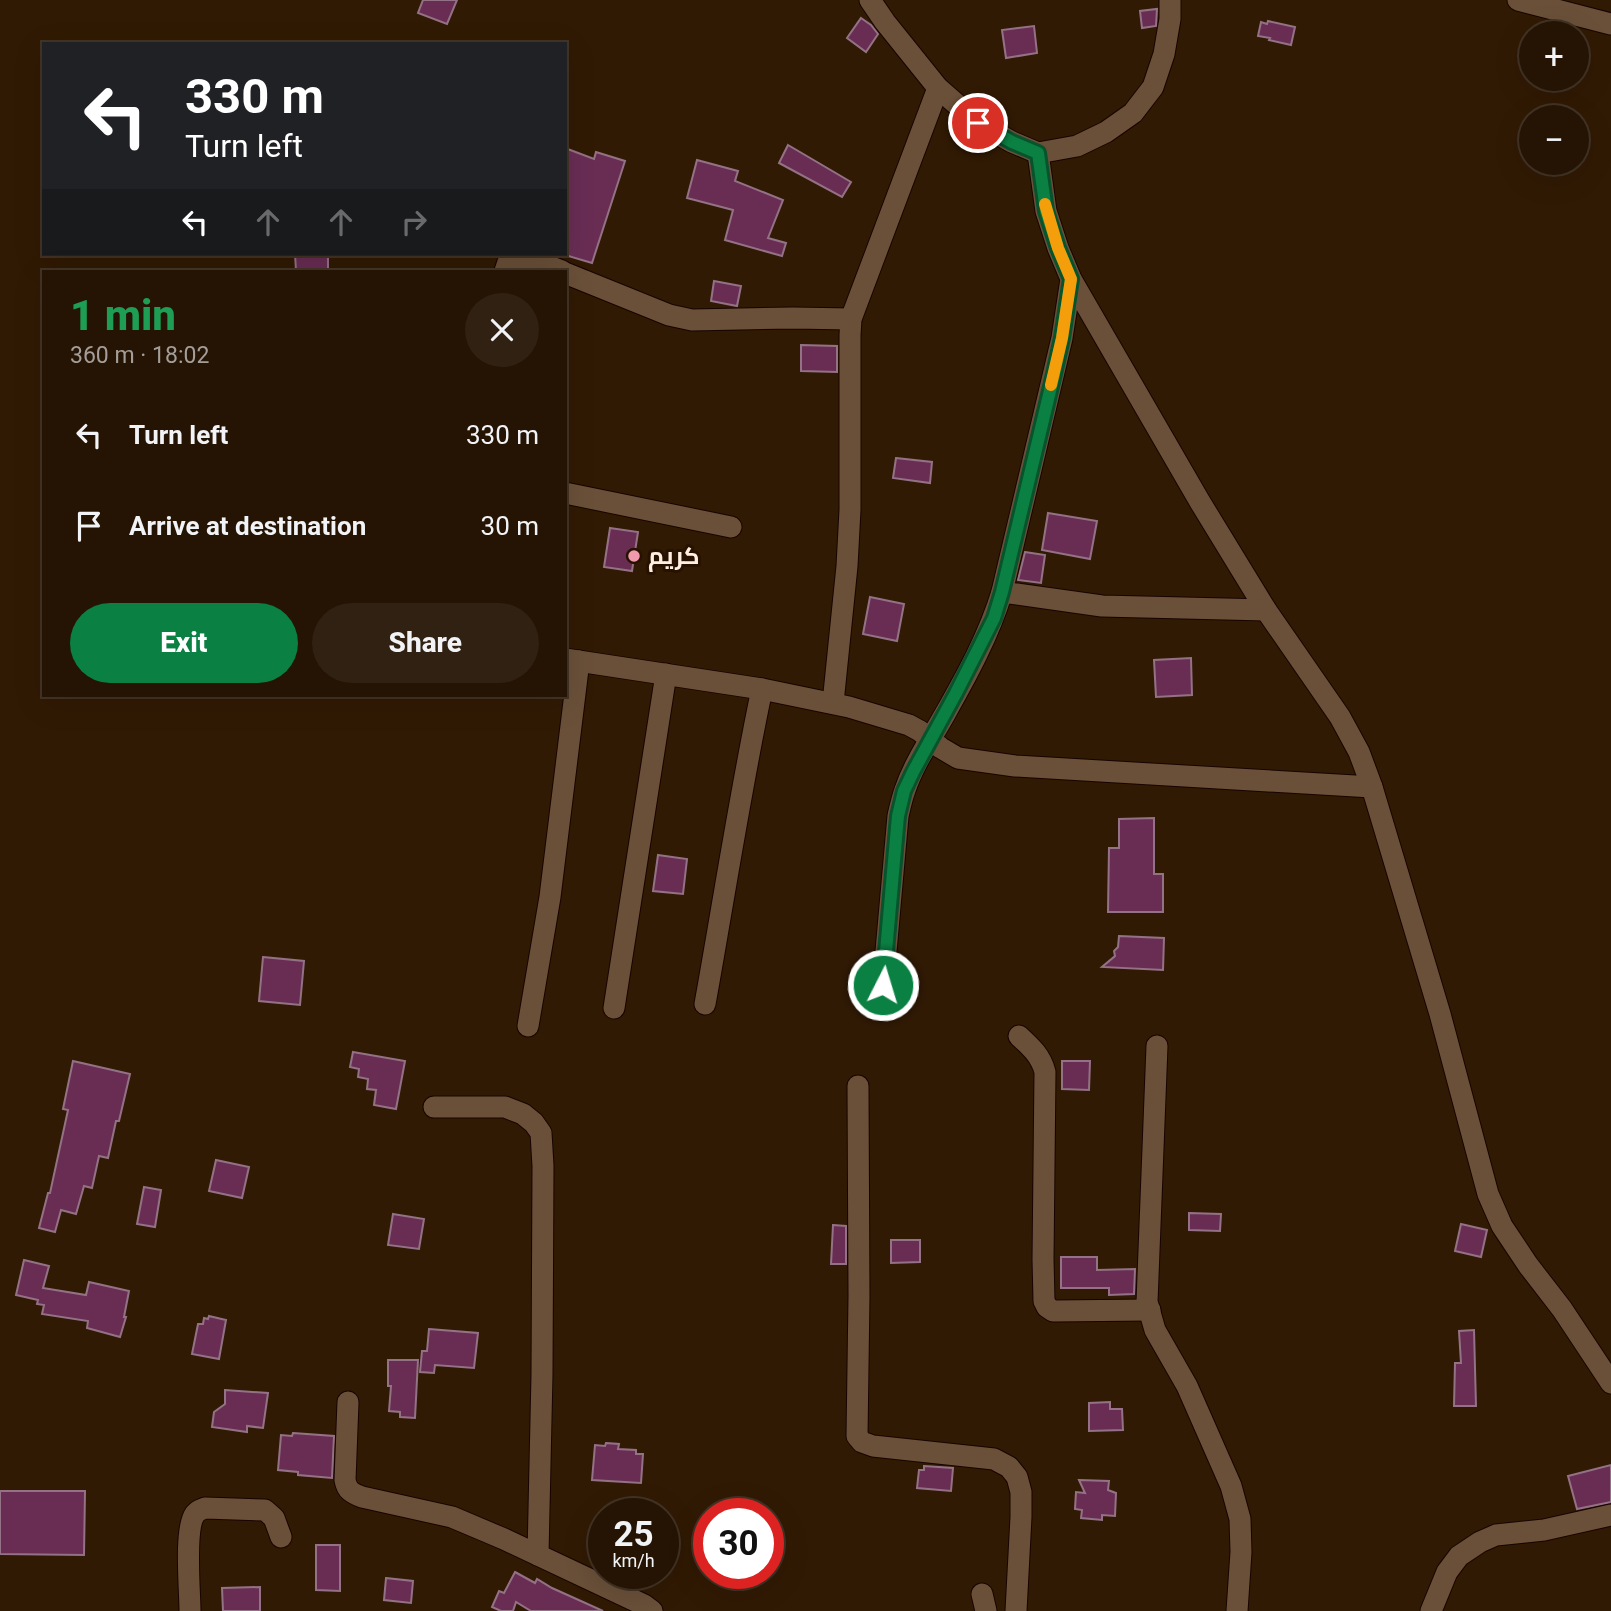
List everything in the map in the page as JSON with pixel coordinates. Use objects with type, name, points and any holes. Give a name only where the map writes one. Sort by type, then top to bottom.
[{"type":"street","points":[[870,0],[938,88],[978,123],[1038,153],[1077,146],[1106,132],[1133,113],[1153,87],[1164,54],[1170,0]]},
{"type":"street","points":[[1518,0],[1611,24]]},
{"type":"street","points":[[833,703],[847,566],[851,480],[851,319],[938,88]]},
{"type":"street","points":[[1038,153],[1046,211],[1071,279],[1200,502],[1266,610],[1340,718],[1359,752],[1440,1014],[1488,1194],[1502,1226],[1611,1383]]},
{"type":"street","points":[[505,270],[508,262],[525,257],[559,270]]},
{"type":"street","points":[[567,273],[669,315],[692,320],[851,319]]},
{"type":"street","points":[[883,985],[898,816],[904,791],[994,618],[1059,350],[1071,279]]},
{"type":"street","points":[[567,493],[731,527]]},
{"type":"street","points":[[1002,592],[1102,606],[1266,610]]},
{"type":"street","points":[[528,1026],[550,897],[572,660],[762,689],[833,703],[909,725],[958,758],[1015,766],[1372,787]]},
{"type":"street","points":[[614,1008],[666,674]]},
{"type":"street","points":[[705,1004],[762,689]]},
{"type":"street","points":[[1019,1036],[1036,1052],[1045,1072],[1043,1259],[1046,1307],[1053,1311],[1150,1310]]},
{"type":"street","points":[[1157,1046],[1147,1302],[1155,1330],[1182,1377],[1231,1486],[1240,1519],[1237,1611]]},
{"type":"street","points":[[858,1086],[857,1436],[873,1446],[994,1458],[1009,1467],[1017,1478],[1021,1492],[1016,1611]]},
{"type":"street","points":[[434,1107],[505,1107],[523,1114],[541,1133],[542,1360],[538,1555]]},
{"type":"street","points":[[348,1402],[345,1480],[346,1488],[351,1493],[452,1517],[538,1555],[652,1611]]},
{"type":"street","points":[[190,1611],[189,1542],[194,1515],[199,1510],[265,1510],[274,1518],[281,1537]]},
{"type":"street","points":[[1431,1611],[1447,1573],[1459,1556],[1480,1542],[1496,1535],[1544,1530],[1611,1515]]},
{"type":"building","points":[[423,0],[457,0],[447,24],[418,13]]},
{"type":"building","points":[[1157,9],[1156,26],[1142,28],[1140,11]]},
{"type":"building","points":[[861,18],[878,34],[866,52],[847,38]]},
{"type":"building","points":[[1268,21],[1295,27],[1291,45],[1258,36],[1261,22],[1267,24]]},
{"type":"building","points":[[1034,26],[1037,53],[1006,58],[1002,30]]},
{"type":"building","points":[[788,145],[851,182],[842,197],[779,163]]},
{"type":"building","points":[[567,149],[594,159],[596,152],[625,161],[592,263],[567,256]]},
{"type":"building","points":[[697,160],[738,171],[735,181],[783,200],[768,238],[786,243],[782,256],[725,240],[733,210],[687,198]]},
{"type":"building","points":[[295,256],[328,256],[328,270],[296,270]]},
{"type":"building","points":[[714,281],[741,286],[737,306],[711,301]]},
{"type":"building","points":[[801,345],[837,346],[837,372],[801,371]]},
{"type":"building","points":[[896,458],[932,462],[930,483],[893,478]]},
{"type":"building","points":[[1048,513],[1097,521],[1090,559],[1042,550]]},
{"type":"building","points":[[610,528],[638,532],[632,571],[604,567]]},
{"type":"building","points":[[1025,552],[1045,555],[1041,583],[1018,580]]},
{"type":"building","points":[[870,597],[904,604],[897,641],[863,634]]},
{"type":"building","points":[[1191,658],[1192,695],[1156,697],[1154,660]]},
{"type":"building","points":[[1154,818],[1154,874],[1163,874],[1163,912],[1108,912],[1109,848],[1119,848],[1119,819]]},
{"type":"building","points":[[658,855],[687,859],[683,894],[653,891]]},
{"type":"building","points":[[1119,936],[1164,938],[1163,970],[1102,967],[1115,956]]},
{"type":"building","points":[[263,957],[304,961],[300,1005],[259,1001]]},
{"type":"building","points":[[353,1052],[405,1061],[396,1109],[374,1105],[376,1090],[367,1089],[368,1079],[358,1077],[359,1069],[350,1067]]},
{"type":"building","points":[[73,1061],[130,1074],[108,1158],[99,1156],[92,1188],[84,1186],[76,1214],[61,1210],[55,1232],[39,1228],[50,1193],[68,1110],[63,1109]]},
{"type":"building","points":[[1062,1061],[1090,1061],[1089,1090],[1062,1089]]},
{"type":"building","points":[[216,1160],[249,1167],[242,1198],[209,1191]]},
{"type":"building","points":[[144,1187],[161,1190],[155,1227],[137,1224]]},
{"type":"building","points":[[1189,1213],[1221,1214],[1220,1231],[1189,1230]]},
{"type":"building","points":[[393,1214],[424,1219],[419,1249],[388,1245]]},
{"type":"building","points":[[1461,1224],[1487,1230],[1481,1257],[1455,1251]]},
{"type":"building","points":[[833,1225],[846,1226],[846,1264],[831,1264]]},
{"type":"building","points":[[891,1240],[920,1240],[920,1262],[891,1263]]},
{"type":"building","points":[[1061,1257],[1097,1257],[1097,1270],[1135,1269],[1134,1294],[1109,1295],[1109,1288],[1061,1288]]},
{"type":"building","points":[[24,1260],[49,1266],[43,1288],[86,1295],[89,1282],[129,1291],[120,1337],[87,1328],[88,1321],[42,1314],[44,1305],[37,1304],[38,1300],[16,1295]]},
{"type":"building","points":[[209,1316],[226,1320],[219,1359],[192,1354],[198,1324],[203,1324],[204,1318],[208,1319]]},
{"type":"building","points":[[429,1329],[478,1333],[474,1368],[435,1365],[434,1373],[420,1372],[422,1351],[427,1351]]},
{"type":"building","points":[[1474,1330],[1476,1406],[1454,1406],[1455,1363],[1461,1363],[1459,1331]]},
{"type":"building","points":[[388,1360],[418,1360],[415,1418],[400,1417],[400,1412],[389,1411],[391,1386],[388,1386]]},
{"type":"building","points":[[225,1390],[268,1393],[263,1428],[247,1426],[247,1432],[212,1427],[214,1412],[225,1404]]},
{"type":"building","points":[[1110,1402],[1110,1409],[1122,1409],[1123,1430],[1089,1431],[1089,1403]]},
{"type":"building","points":[[293,1433],[334,1436],[332,1478],[278,1470],[281,1435],[292,1436]]},
{"type":"building","points":[[606,1443],[619,1444],[618,1449],[636,1450],[636,1454],[643,1454],[641,1483],[592,1480],[595,1445],[605,1446]]},
{"type":"building","points":[[1611,1465],[1611,1502],[1577,1509],[1568,1476]]},
{"type":"building","points":[[924,1466],[953,1468],[951,1491],[917,1488],[919,1470],[924,1470]]},
{"type":"building","points":[[1079,1480],[1109,1481],[1108,1490],[1116,1493],[1115,1516],[1102,1515],[1102,1520],[1081,1518],[1082,1510],[1075,1509],[1076,1492],[1085,1493]]},
{"type":"building","points":[[0,1491],[85,1491],[84,1555],[0,1554]]},
{"type":"building","points":[[316,1545],[340,1545],[340,1591],[316,1590]]},
{"type":"building","points":[[515,1572],[535,1583],[537,1579],[603,1611],[531,1611],[516,1602],[513,1611],[501,1611],[492,1607],[499,1591],[504,1593]]},
{"type":"building","points":[[386,1578],[413,1581],[411,1603],[384,1600]]},
{"type":"building","points":[[260,1587],[260,1611],[223,1611],[222,1588]]},
{"type":"slow traffic","points":[[1045,204],[1058,248],[1071,279],[1051,385]]},
{"type":"place","name":"كريم","points":[[634,556]]},
{"type":"route","points":[[883,985],[898,816],[904,791],[994,618],[1054,374],[1071,279],[1046,211],[1038,153],[978,123]]}]
